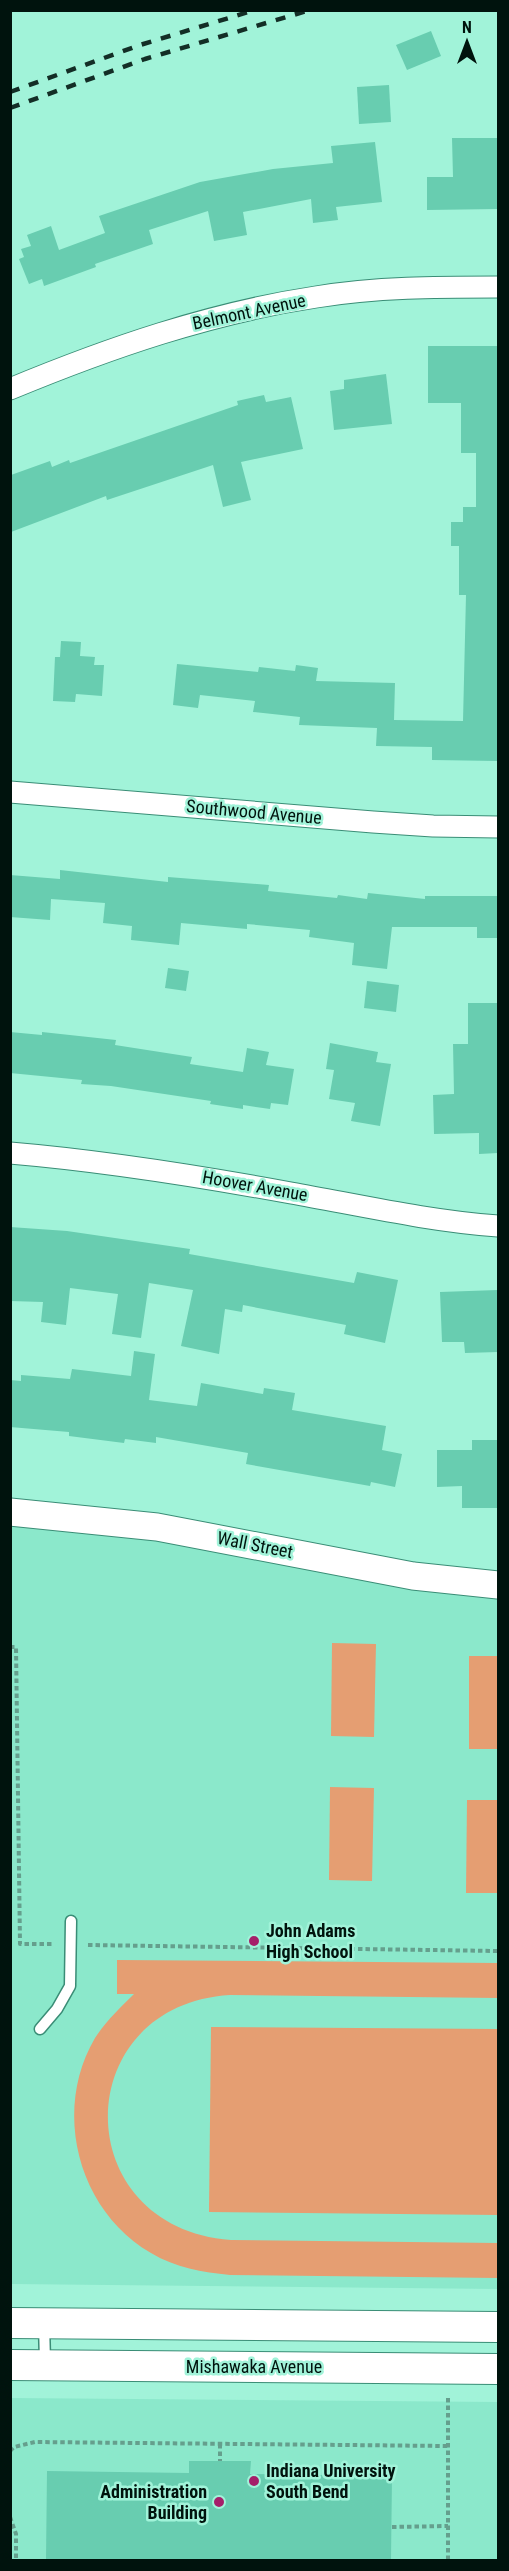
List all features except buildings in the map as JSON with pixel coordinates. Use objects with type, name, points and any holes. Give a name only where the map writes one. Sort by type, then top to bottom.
[{"type":"main road","points":[[10,2324],[498,2327]]},
{"type":"main road","name":"Mishawaka Avenue","points":[[10,2365],[498,2369]]},
{"type":"street","name":"Belmont Avenue","points":[[10,389],[147,337],[257,307],[318,296],[384,290],[498,287]]},
{"type":"street","name":"Southwood Avenue","points":[[10,792],[373,822],[498,827]]},
{"type":"street","name":"Hoover Avenue","points":[[10,1153],[122,1164],[389,1211],[498,1226]]},
{"type":"street","name":"Wall Street","points":[[10,1512],[157,1527],[413,1576],[498,1585]]},
{"type":"lane","points":[[40,2029],[57,2009],[70,1986],[71,1921]]},
{"type":"lane","points":[[44,2324],[45,2366]]},
{"type":"path","points":[[10,1647],[16,1647],[20,1944],[498,1951]]},
{"type":"path","points":[[448,2397],[448,2560]]},
{"type":"path","points":[[10,2451],[14,2447],[35,2442],[448,2446]]},
{"type":"path","points":[[220,2444],[220,2461]]},
{"type":"path","points":[[10,2517],[16,2534],[16,2560]]},
{"type":"path","points":[[392,2527],[448,2526]]},
{"type":"shaded area","name":"John Adams High School","points":[[11,1525],[166,1542],[425,1591],[498,1599],[498,2289],[11,2284]]},
{"type":"shaded area","points":[[332,1643],[376,1644],[374,1737],[331,1736]]},
{"type":"shaded area","points":[[469,1656],[498,1656],[498,1749],[469,1749]]},
{"type":"shaded area","points":[[330,1787],[374,1788],[372,1881],[329,1880]]},
{"type":"shaded area","points":[[467,1800],[498,1800],[498,1893],[466,1893]]},
{"type":"shaded area","points":[[117,1960],[498,1963],[498,1998],[230,1995],[177,2008],[139,2036],[116,2073],[108,2116],[115,2159],[138,2198],[177,2226],[231,2240],[498,2243],[498,2278],[220,2274],[170,2262],[151,2253],[126,2235],[105,2212],[90,2186],[80,2157],[75,2127],[75,2096],[82,2066],[99,2032],[134,1994],[117,1994]]},
{"type":"shaded area","points":[[211,2027],[498,2029],[498,2215],[209,2212]]},
{"type":"shaded area","name":"Indiana University South Bend","points":[[11,2398],[498,2402],[498,2560],[11,2560]]},
{"type":"railway","points":[[10,92],[140,45],[255,10]]},
{"type":"railway","points":[[10,108],[145,59],[310,10]]},
{"type":"place","name":"John Adams High School","points":[[254,1941]]},
{"type":"place","name":"Indiana University South Bend","points":[[254,2481]]},
{"type":"place","name":"Administration Building","points":[[219,2502]]}]
